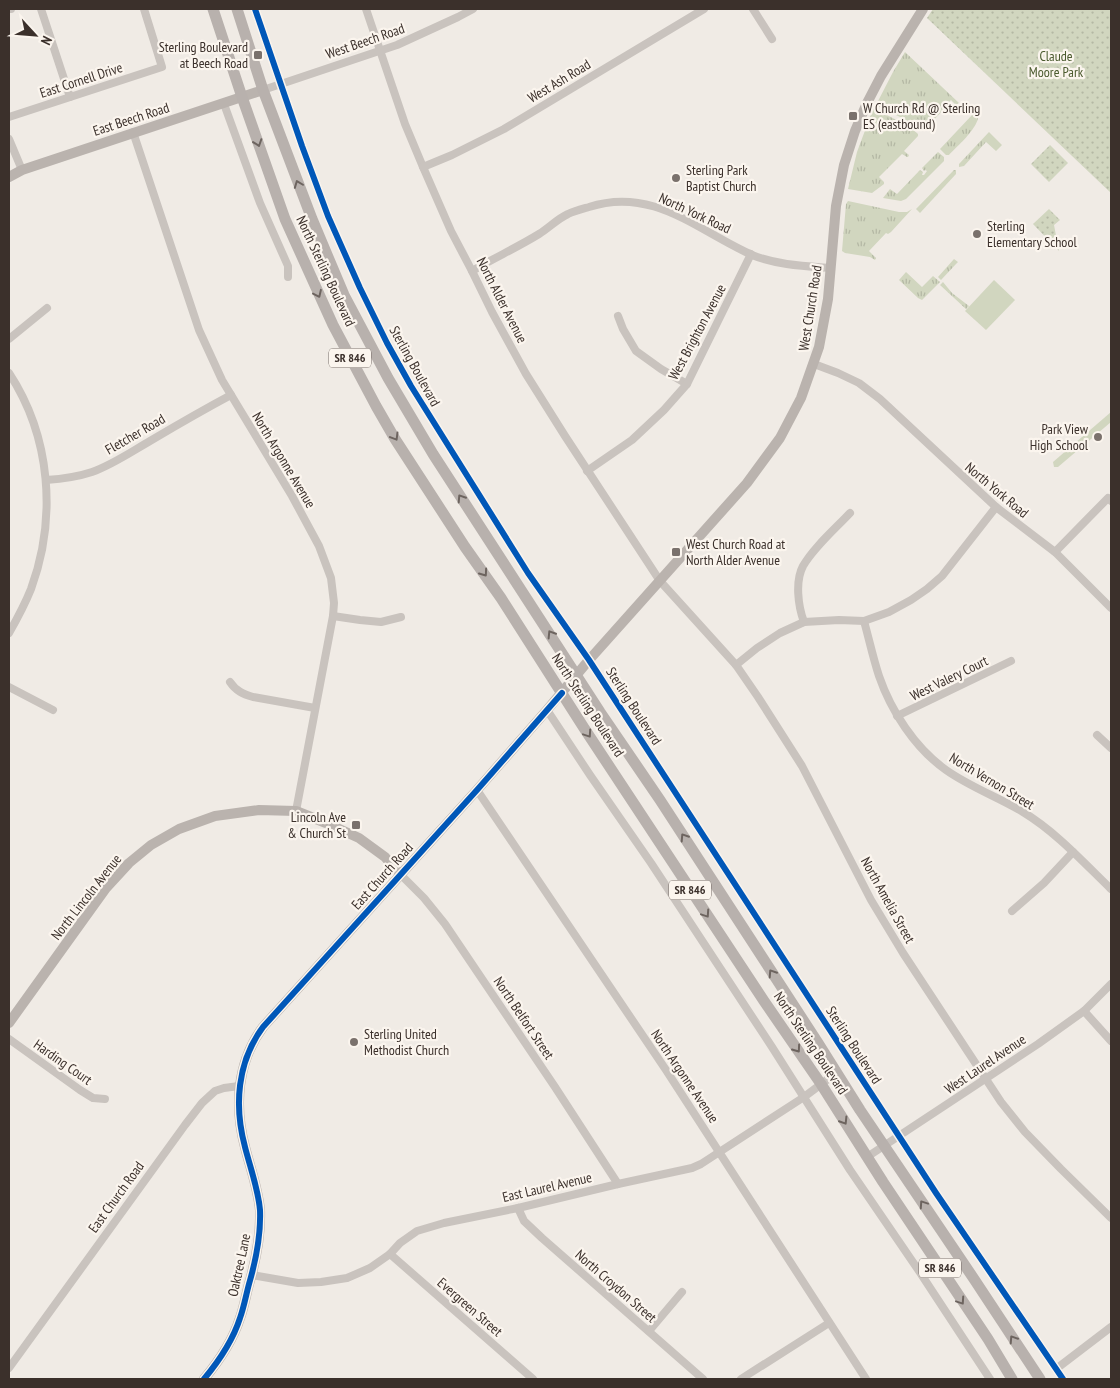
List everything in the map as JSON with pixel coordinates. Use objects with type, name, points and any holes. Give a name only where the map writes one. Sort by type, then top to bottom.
[{"type":"main road","name":"North Sterling Boulevard","points":[[213,9],[285,219],[355,368],[395,439],[465,547],[501,598],[743,970],[822,1084],[867,1157],[988,1339],[1012,1379]]},
{"type":"main road","name":"North Sterling Boulevard","points":[[237,9],[263,90],[312,218],[344,295],[388,378],[433,454],[666,808],[883,1146],[1040,1379]]},
{"type":"street","points":[[41,9],[70,98]]},
{"type":"street","name":"East Cornell Drive","points":[[9,117],[162,67],[144,9]]},
{"type":"street","name":"Sterling Boulevard","points":[[254,9],[328,216],[387,343],[416,394],[517,557],[589,660],[830,1032],[980,1259],[1063,1379]]},
{"type":"street","name":"North Alder Avenue","points":[[366,9],[405,124],[422,167],[451,231],[492,312],[526,374],[587,471],[660,580]]},
{"type":"street","name":"West Beech Road","points":[[263,90],[397,45],[473,9]]},
{"type":"street","name":"West Ash Road","points":[[422,167],[452,155],[504,129],[704,9]]},
{"type":"street","points":[[753,9],[772,39]]},
{"type":"street","name":"West Church Road","points":[[562,693],[589,660],[747,483],[780,438],[801,398],[814,364],[828,299],[838,195],[844,165],[855,131],[881,76],[923,9]]},
{"type":"street","name":"East Beech Road","points":[[9,177],[22,170],[263,90]]},
{"type":"street","points":[[224,104],[260,202],[288,266],[288,277]]},
{"type":"street","name":"North Argonne Avenue","points":[[133,132],[200,330],[218,371],[292,496],[319,546],[331,578],[334,603],[333,616],[296,811]]},
{"type":"street","points":[[9,139],[22,170]]},
{"type":"street","name":"North York Road","points":[[472,271],[540,234],[567,215],[591,206],[610,202],[632,202],[656,206],[764,259],[790,265],[831,268]]},
{"type":"street","name":"West Brighton Avenue","points":[[587,471],[632,440],[664,410],[687,384],[751,254]]},
{"type":"street","points":[[9,339],[47,308]]},
{"type":"street","points":[[618,316],[636,351],[661,369],[687,384]]},
{"type":"street","name":"North York Road","points":[[814,364],[859,383],[880,399],[996,507],[1055,552],[1111,608]]},
{"type":"street","points":[[9,373],[31,414],[46,480],[46,516],[40,557],[30,591],[9,633]]},
{"type":"street","name":"Fletcher Road","points":[[46,480],[80,475],[102,468],[231,395]]},
{"type":"street","points":[[1055,552],[1108,498],[1111,501]]},
{"type":"street","points":[[736,666],[764,643],[804,622],[864,621],[889,612],[911,600],[942,576],[996,507]]},
{"type":"street","points":[[804,622],[799,609],[798,587],[803,566],[816,548],[850,514]]},
{"type":"street","name":"North Amelia Street","points":[[660,580],[736,666],[758,697],[802,766],[871,900],[903,953],[1001,1102],[1025,1132],[1111,1218]]},
{"type":"street","points":[[333,616],[381,622],[401,618]]},
{"type":"street","name":"North Vernon Street","points":[[864,621],[879,676],[897,716],[921,749],[946,770],[1023,812],[1054,835],[1111,889]]},
{"type":"street","name":"West Valery Court","points":[[897,716],[1011,661]]},
{"type":"street","points":[[230,682],[234,688],[253,697],[315,708]]},
{"type":"street","points":[[9,687],[53,710]]},
{"type":"street","name":"East Church Road","points":[[9,1368],[202,1103],[219,1089],[239,1086],[250,1046],[262,1027],[477,790],[562,693]]},
{"type":"street","points":[[547,710],[651,863],[804,1096],[850,1170],[919,1270],[990,1379]]},
{"type":"street","points":[[1097,735],[1111,748]]},
{"type":"street","name":"North Argonne Avenue","points":[[477,790],[719,1151],[866,1379]]},
{"type":"street","name":"North Lincoln Avenue","points":[[9,1023],[106,888],[128,863],[151,845],[179,829],[215,816],[259,810],[296,811],[359,838],[385,857],[400,874]]},
{"type":"street","points":[[1012,911],[1044,883],[1073,852]]},
{"type":"street","name":"North Belfort Street","points":[[400,874],[424,898],[445,924],[618,1184]]},
{"type":"street","name":"West Laurel Avenue","points":[[867,1157],[1084,1011],[1111,984]]},
{"type":"street","points":[[1084,1011],[1111,1041]]},
{"type":"street","name":"Harding Court","points":[[9,1039],[80,1090],[93,1098],[105,1099]]},
{"type":"street","name":"East Laurel Avenue","points":[[252,1275],[298,1283],[347,1278],[370,1268],[417,1231],[444,1223],[692,1168],[701,1164],[836,1073]]},
{"type":"street","name":"Oaktree Lane","points":[[204,1379],[221,1357],[240,1318],[259,1244],[260,1209],[240,1128],[239,1086]]},
{"type":"street","name":"North Croydon Street","points":[[518,1208],[524,1221],[542,1238],[703,1379]]},
{"type":"street","name":"Evergreen Street","points":[[390,1254],[529,1378]]},
{"type":"street","points":[[649,1331],[682,1292]]},
{"type":"street","points":[[741,1379],[829,1323]]},
{"type":"street","points":[[1056,1369],[1111,1327]]},
{"type":"green space","name":"Claude Moore Park","points":[[933,9],[1111,9],[1111,193],[927,18]]},
{"type":"green space","points":[[905,52],[959,103],[956,105],[951,100],[924,130],[920,131],[902,118],[876,105]]},
{"type":"green space","points":[[971,104],[977,109],[979,116],[977,123],[966,138],[949,155],[946,155],[940,149],[973,114],[967,108]]},
{"type":"green space","points":[[873,109],[910,127],[918,136],[904,151],[909,155],[908,157],[902,154],[879,177],[884,184],[872,193],[848,189],[857,152]]},
{"type":"green space","points":[[989,132],[1002,145],[996,151],[986,142],[964,166],[959,167],[959,164]]},
{"type":"green space","points":[[1050,145],[1068,163],[1049,182],[1031,164]]},
{"type":"green space","points":[[938,152],[944,157],[944,161],[906,199],[901,201],[883,198],[890,189],[897,194],[920,170],[923,172],[922,175],[924,175],[927,171],[924,171],[922,168]]},
{"type":"green space","points":[[956,170],[956,174],[920,213],[916,209]]},
{"type":"green space","points":[[848,201],[899,212],[907,212],[912,209],[891,232],[886,233],[869,251],[876,258],[875,260],[870,257],[842,251],[846,204]]},
{"type":"green space","points":[[1049,209],[1060,220],[1054,225],[1059,251],[1033,224]]},
{"type":"green space","points":[[954,259],[958,262],[941,280],[938,277]]},
{"type":"green space","points":[[906,272],[922,287],[933,276],[940,282],[922,300],[899,280]]},
{"type":"green space","points":[[994,280],[1015,300],[986,330],[965,311]]},
{"type":"green space","points":[[943,282],[952,293],[969,306],[966,309],[940,285]]},
{"type":"green space","points":[[1111,412],[1111,422],[1058,467],[1054,467],[1053,462]]},
{"type":"cycle path","points":[[255,9],[328,216],[360,288],[411,386],[528,573],[589,660],[936,1193],[1063,1379]]},
{"type":"cycle path","points":[[204,1379],[234,1334],[244,1305],[258,1247],[260,1229],[259,1202],[242,1132],[239,1100],[243,1070],[254,1041],[263,1027],[562,693]]},
{"type":"place","name":"Sterling Boulevard at Beech Road","points":[[258,55]]},
{"type":"place","name":"W Church Rd @ Sterling ES (eastbound)","points":[[853,116]]},
{"type":"place","name":"Sterling Park Baptist Church","points":[[676,178]]},
{"type":"place","name":"Sterling Elementary School","points":[[977,234]]},
{"type":"place","name":"Park View High School","points":[[1098,437]]},
{"type":"place","name":"West Church Road at North Alder Avenue","points":[[676,552]]},
{"type":"place","name":"Lincoln Ave & Church St","points":[[356,825]]},
{"type":"place","name":"Sterling United Methodist Church","points":[[354,1042]]}]
